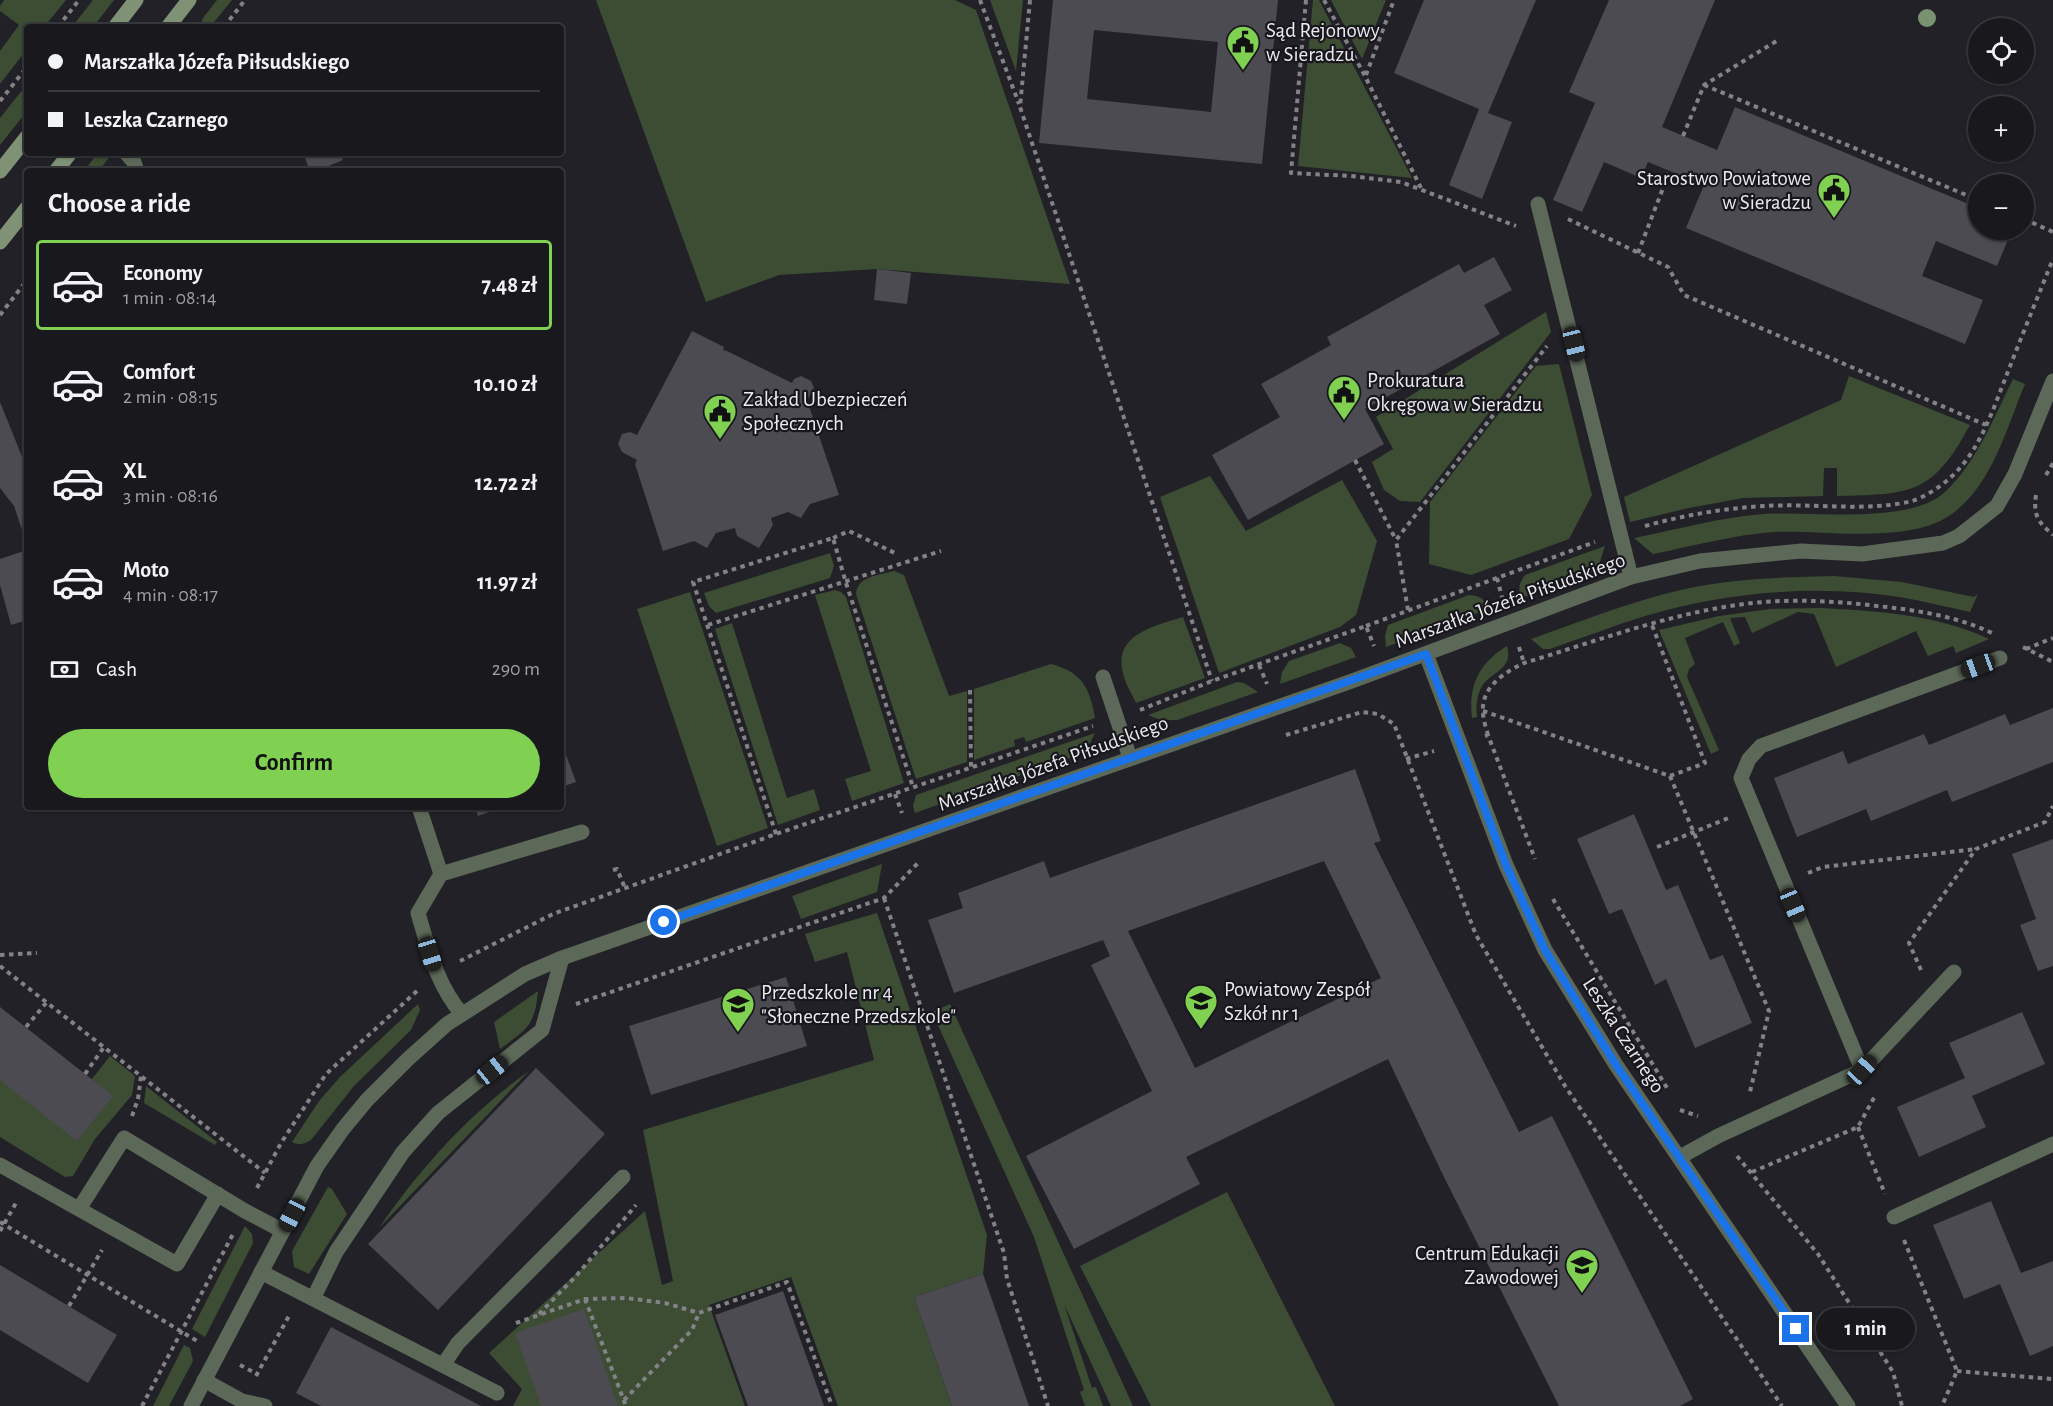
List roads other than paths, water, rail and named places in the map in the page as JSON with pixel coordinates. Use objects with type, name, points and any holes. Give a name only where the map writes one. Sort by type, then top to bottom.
[{"type":"main road","points":[[117,24],[136,0]]},
{"type":"main road","points":[[170,24],[189,0]]},
{"type":"main road","points":[[0,171],[24,141]]},
{"type":"main road","points":[[58,168],[68,156]]},
{"type":"main road","points":[[0,243],[24,212]]},
{"type":"street","points":[[1538,204],[1631,577]]},
{"type":"street","name":"Marszałka Józefa Piłsudskiego","points":[[190,1406],[316,1166],[343,1129],[367,1100],[447,1024],[525,974],[562,958],[1426,654],[1631,577],[1700,561],[1801,551],[1862,554],[1943,543],[1959,536],[1997,507],[2015,474],[2053,381]]},
{"type":"street","name":"Leszka Czarnego","points":[[1426,654],[1506,865],[1545,950],[1616,1065],[1848,1406]]},
{"type":"street","points":[[1862,1070],[1741,778],[1749,759],[1761,747],[2000,658]]},
{"type":"street","points":[[1103,677],[1130,758]]},
{"type":"street","points":[[420,810],[441,874]]},
{"type":"street","points":[[462,1014],[449,999],[436,974],[418,913],[441,874],[582,832]]},
{"type":"street","points":[[307,1296],[403,1152],[438,1113],[542,1030],[562,958]]},
{"type":"street","points":[[1680,1157],[1718,1136],[1862,1070],[1954,972]]},
{"type":"street","points":[[79,1209],[124,1138],[283,1230]]},
{"type":"street","points":[[1894,1217],[2053,1144]]},
{"type":"street","points":[[0,1165],[177,1264],[218,1194]]},
{"type":"street","points":[[443,1365],[458,1343],[623,1178]]},
{"type":"street","points":[[261,1272],[496,1393]]},
{"type":"street","points":[[204,1380],[242,1401],[265,1406]]},
{"type":"place","name":"Sąd Rejonowy w Sieradzu","points":[[1243,71]]},
{"type":"place","name":"Starostwo Powiatowe w Sieradzu","points":[[1834,219]]},
{"type":"place","name":"Prokuratura Okręgowa w Sieradzu","points":[[1344,421]]},
{"type":"place","name":"Zakład Ubezpieczeń Społecznych","points":[[720,440]]},
{"type":"place","name":"Powiatowy Zespół Szkół nr 1","points":[[1201,1030]]},
{"type":"place","name":"Przedszkole nr 4 \"Słoneczne Przedszkole\"","points":[[738,1033]]},
{"type":"place","name":"Centrum Edukacji Zawodowej","points":[[1582,1294]]}]
